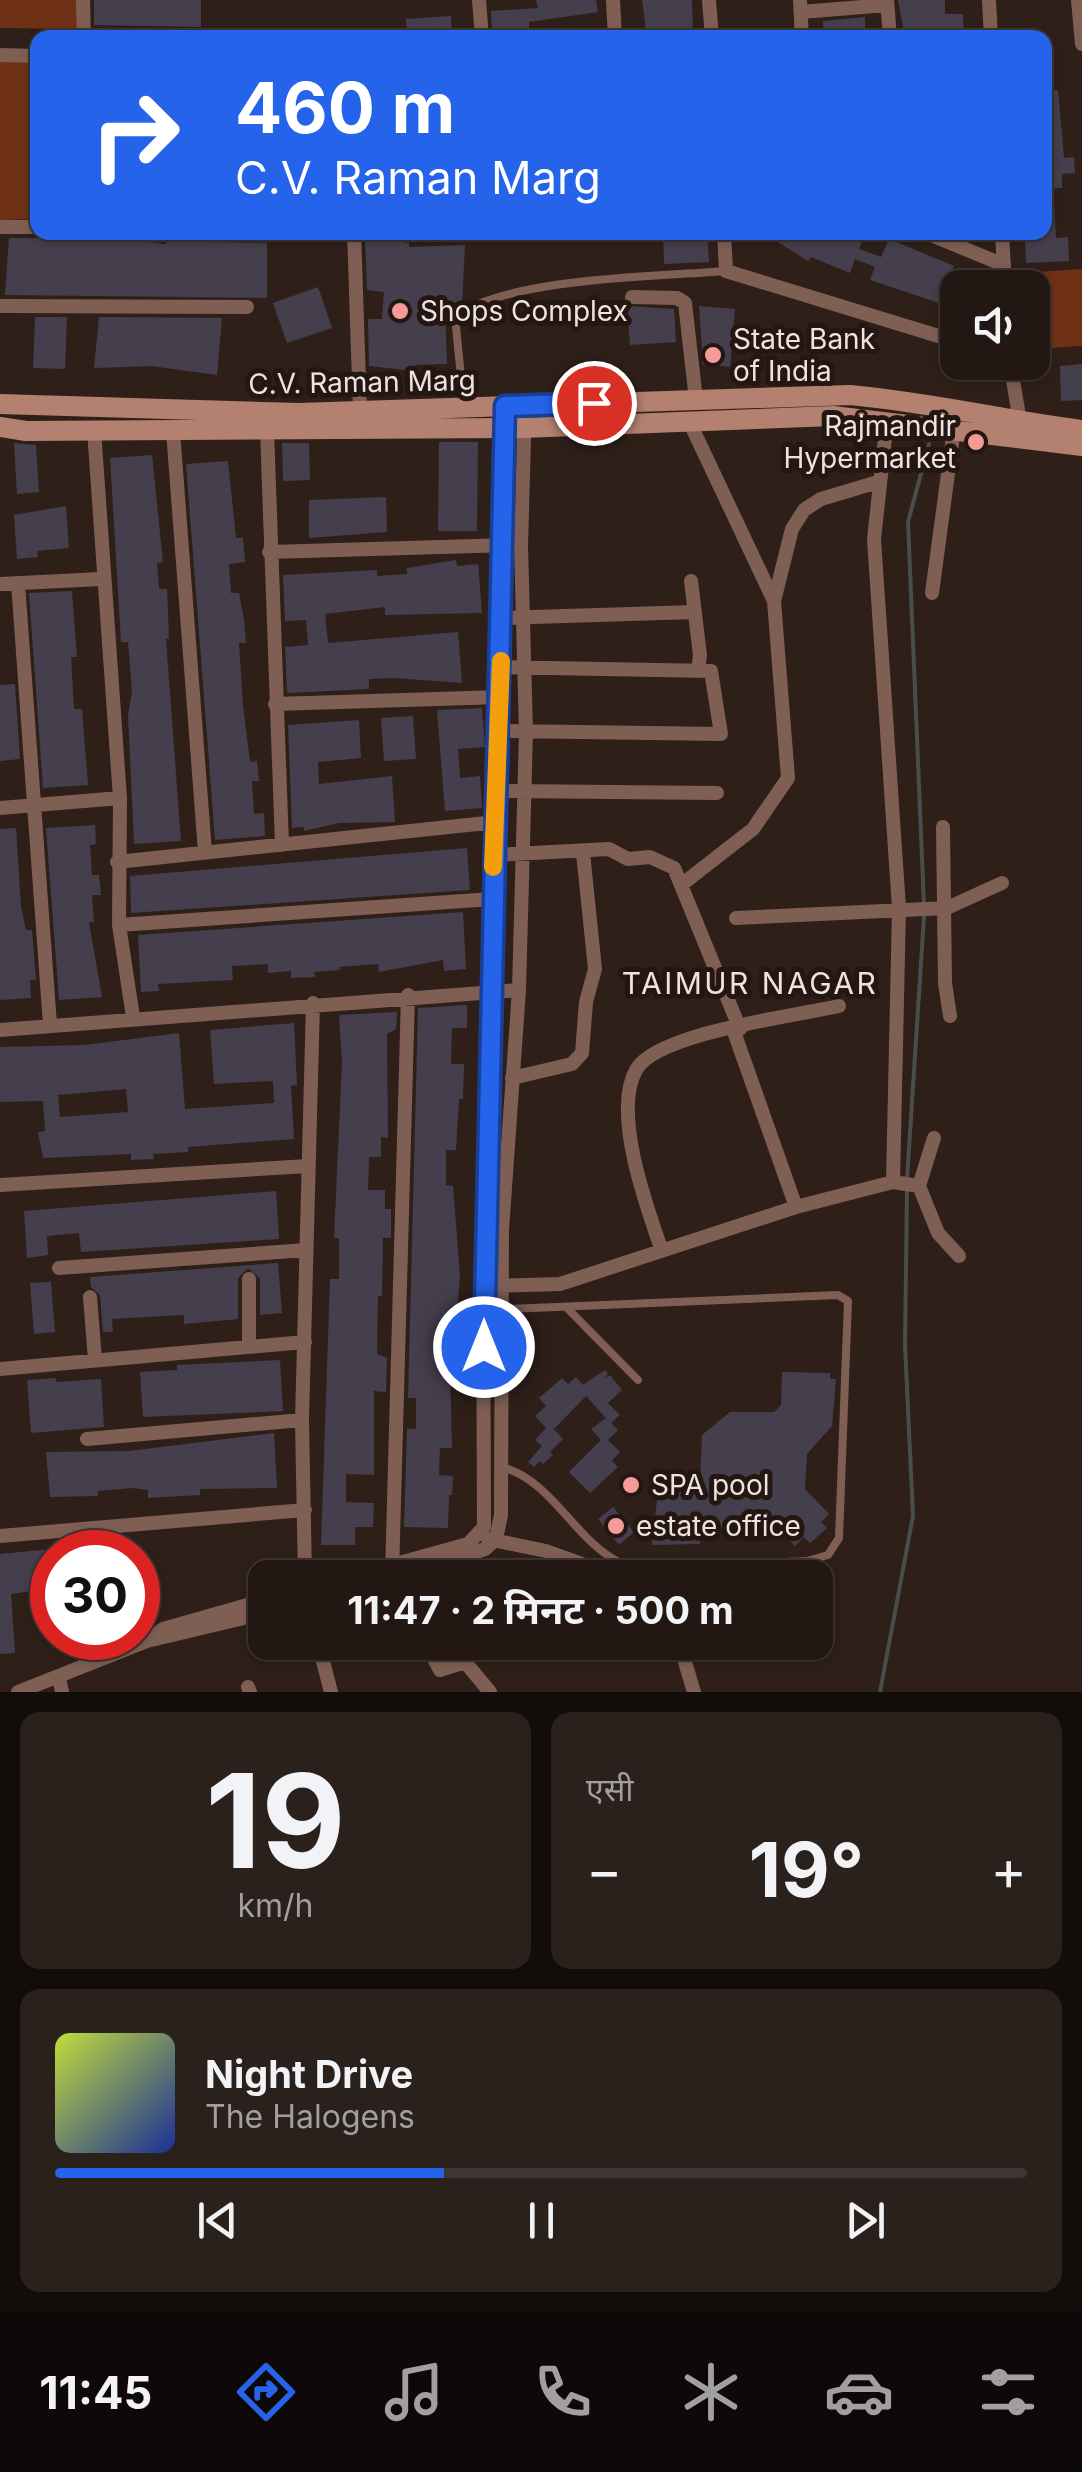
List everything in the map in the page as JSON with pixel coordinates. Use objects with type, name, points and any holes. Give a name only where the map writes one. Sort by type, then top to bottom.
[{"type":"main road","name":"C.V. Raman Marg","points":[[0,427],[267,431],[696,400],[850,394],[931,402],[1020,422],[1082,430]]},
{"type":"main road","name":"C.V. Raman Marg","points":[[0,404],[360,411],[464,408],[514,416],[689,421],[833,416],[1082,446]]},
{"type":"street","points":[[83,0],[84,30]]},
{"type":"street","points":[[480,0],[482,30]]},
{"type":"street","points":[[613,0],[615,30]]},
{"type":"street","points":[[709,0],[711,30]]},
{"type":"street","points":[[988,0],[990,30]]},
{"type":"street","points":[[1078,0],[1082,44]]},
{"type":"street","points":[[800,6],[887,3],[889,30]]},
{"type":"street","points":[[0,56],[30,56]]},
{"type":"street","points":[[0,227],[30,227]]},
{"type":"street","points":[[354,240],[360,411]]},
{"type":"street","points":[[724,240],[726,271],[940,336]]},
{"type":"street","points":[[944,240],[1004,264]]},
{"type":"street","points":[[1002,240],[1004,270]]},
{"type":"street","points":[[632,297],[673,297],[685,304],[696,400]]},
{"type":"street","points":[[0,306],[247,307]]},
{"type":"street","points":[[1013,380],[1020,422]]},
{"type":"street","points":[[486,1539],[484,1286],[489,989],[504,545],[514,416]]},
{"type":"street","points":[[459,1560],[500,1528],[501,1309],[519,990],[526,732],[525,616],[514,416]]},
{"type":"street","points":[[887,420],[874,539],[900,908],[905,1185],[959,1256]]},
{"type":"street","points":[[689,421],[774,601]]},
{"type":"street","points":[[94,430],[120,798],[119,925],[133,1017]]},
{"type":"street","points":[[173,430],[205,852]]},
{"type":"street","points":[[932,593],[954,430]]},
{"type":"street","points":[[267,431],[282,845]]},
{"type":"street","points":[[681,886],[752,828],[788,778],[774,601],[782,561],[804,510],[821,499],[878,482]]},
{"type":"street","points":[[270,552],[521,546]]},
{"type":"street","points":[[0,584],[102,580]]},
{"type":"street","points":[[691,581],[698,671]]},
{"type":"street","points":[[18,583],[50,1025]]},
{"type":"street","points":[[502,618],[695,612]]},
{"type":"street","points":[[499,731],[721,734],[711,671],[501,667]]},
{"type":"street","points":[[275,704],[501,697]]},
{"type":"street","points":[[497,791],[717,794]]},
{"type":"street","points":[[0,808],[120,798]]},
{"type":"street","points":[[117,862],[496,822]]},
{"type":"street","points":[[943,827],[932,908],[950,1016]]},
{"type":"street","points":[[494,855],[609,849],[628,859],[650,857],[674,868],[737,1029],[796,1206]]},
{"type":"street","points":[[512,1078],[572,1064],[582,1054],[586,1002],[595,969],[583,852]]},
{"type":"street","points":[[736,918],[932,908],[1002,883]]},
{"type":"street","points":[[119,925],[492,899]]},
{"type":"street","points":[[0,1030],[408,995],[519,990]]},
{"type":"street","points":[[394,1560],[408,995]]},
{"type":"street","points":[[305,1560],[302,1420],[313,1003]]},
{"type":"street","points":[[662,1251],[637,1180],[630,1132],[631,1082],[643,1060],[697,1034],[839,1006]]},
{"type":"street","points":[[484,1286],[560,1284],[796,1206],[905,1185],[934,1138]]},
{"type":"street","points":[[0,1185],[308,1166]]},
{"type":"street","points":[[59,1268],[306,1250]]},
{"type":"street","points":[[249,1279],[249,1346]]},
{"type":"street","points":[[90,1297],[94,1360]]},
{"type":"street","points":[[0,1369],[304,1342]]},
{"type":"street","points":[[87,1439],[302,1420]]},
{"type":"street","points":[[0,1536],[305,1510]]},
{"type":"street","points":[[486,1539],[569,1560]]},
{"type":"street","points":[[160,1630],[248,1605]]},
{"type":"street","points":[[160,1638],[248,1617]]},
{"type":"street","points":[[18,1692],[61,1684],[109,1660]]},
{"type":"street","points":[[323,1660],[332,1692]]},
{"type":"street","points":[[435,1660],[440,1670],[465,1662],[490,1692]]},
{"type":"street","points":[[684,1660],[694,1692]]},
{"type":"lane","points":[[464,408],[454,317],[470,305],[524,291],[726,271]]},
{"type":"lane","points":[[484,1310],[846,1298],[836,1548],[828,1555],[808,1561],[635,1567],[606,1553],[524,1474],[501,1466]]},
{"type":"lane","points":[[566,1307],[638,1380]]},
{"type":"shaded area","points":[[0,0],[79,0],[77,29],[0,28]]},
{"type":"shaded area","points":[[0,55],[30,56],[30,219],[0,220]]},
{"type":"shaded area","points":[[1082,269],[1082,346],[1050,348],[1050,271]]},
{"type":"building","points":[[94,0],[201,0],[201,27],[94,25]]},
{"type":"building","points":[[536,0],[596,0],[598,12],[529,22],[529,28],[492,30],[491,11],[538,8]]},
{"type":"building","points":[[642,0],[692,0],[693,30],[646,30]]},
{"type":"building","points":[[898,0],[945,0],[945,14],[963,14],[964,30],[904,30]]},
{"type":"building","points":[[451,16],[452,30],[407,30],[406,19]]},
{"type":"building","points":[[865,17],[865,30],[824,30],[823,21]]},
{"type":"building","points":[[1052,90],[1058,90],[1064,158],[1074,157],[1075,173],[1062,174],[1062,188],[1052,189]]},
{"type":"building","points":[[1054,202],[1056,238],[1068,237],[1069,261],[1026,263],[1025,240],[1052,240]]},
{"type":"building","points":[[9,238],[166,244],[166,240],[267,243],[267,298],[5,295]]},
{"type":"building","points":[[365,240],[409,243],[409,247],[465,245],[462,305],[445,305],[447,364],[415,365],[415,371],[369,366],[368,319],[382,319],[384,292],[367,290]]},
{"type":"building","points":[[663,240],[707,240],[709,262],[664,264]]},
{"type":"building","points":[[775,240],[863,240],[859,249],[881,257],[891,240],[954,266],[952,270],[940,270],[939,303],[870,280],[875,267],[855,259],[850,273],[811,257],[808,261]]},
{"type":"building","points":[[318,287],[332,328],[287,343],[273,303]]},
{"type":"building","points":[[627,306],[674,309],[676,342],[630,345]]},
{"type":"building","points":[[699,306],[735,309],[730,367],[703,364]]},
{"type":"building","points":[[35,317],[67,317],[65,369],[33,368]]},
{"type":"building","points":[[99,317],[222,318],[217,375],[151,366],[94,368]]},
{"type":"building","points":[[1082,364],[1082,400],[1061,401],[1060,366]]},
{"type":"building","points":[[439,442],[478,442],[477,531],[438,531]]},
{"type":"building","points":[[14,443],[36,445],[39,492],[17,494]]},
{"type":"building","points":[[282,443],[309,443],[310,480],[283,481]]},
{"type":"building","points":[[152,455],[163,562],[157,563],[159,589],[167,589],[166,639],[181,841],[134,844],[128,715],[132,692],[128,642],[121,642],[110,458]]},
{"type":"building","points":[[228,461],[236,538],[243,538],[245,562],[229,564],[231,593],[239,593],[244,620],[246,643],[239,643],[243,706],[250,762],[257,761],[259,781],[252,781],[254,814],[264,813],[265,836],[215,840],[186,464]]},
{"type":"building","points":[[386,497],[387,532],[309,538],[309,500]]},
{"type":"building","points":[[66,506],[69,548],[37,551],[38,557],[17,559],[14,515]]},
{"type":"building","points":[[456,560],[457,566],[478,564],[482,613],[385,615],[385,607],[325,614],[328,643],[458,632],[462,683],[369,679],[369,689],[287,693],[285,647],[308,645],[306,620],[285,621],[283,575],[377,570],[377,576],[407,574],[407,568]]},
{"type":"building","points":[[72,591],[77,657],[71,657],[74,709],[82,709],[88,785],[43,788],[29,593]]},
{"type":"building","points":[[15,684],[20,759],[0,761],[0,685]]},
{"type":"building","points":[[482,708],[485,747],[458,749],[460,778],[480,776],[482,808],[445,811],[437,710]]},
{"type":"building","points":[[413,716],[416,759],[384,761],[381,718]]},
{"type":"building","points":[[359,720],[361,758],[318,762],[319,784],[392,776],[395,822],[339,823],[304,831],[304,827],[292,828],[288,725]]},
{"type":"building","points":[[95,825],[96,844],[90,845],[92,875],[99,875],[101,895],[92,895],[94,922],[89,922],[102,997],[59,1000],[46,828]]},
{"type":"building","points":[[16,828],[21,907],[26,930],[32,930],[36,980],[30,980],[31,998],[0,1000],[0,829]]},
{"type":"building","points":[[467,848],[470,890],[131,913],[130,876]]},
{"type":"building","points":[[463,912],[466,969],[444,971],[443,960],[379,972],[378,964],[339,967],[340,970],[314,972],[315,977],[291,978],[291,971],[268,973],[268,964],[232,966],[233,980],[158,984],[159,991],[141,992],[138,935]]},
{"type":"building","points":[[467,1005],[467,1028],[452,1028],[451,1064],[464,1064],[463,1099],[459,1099],[456,1150],[446,1150],[446,1185],[453,1186],[460,1275],[456,1328],[449,1328],[452,1448],[440,1448],[439,1475],[453,1476],[452,1495],[448,1528],[404,1527],[407,1429],[416,1429],[416,1398],[408,1398],[418,1008]]},
{"type":"building","points":[[397,1012],[396,1029],[387,1034],[388,1138],[381,1137],[381,1157],[369,1157],[368,1190],[385,1190],[385,1209],[391,1209],[391,1238],[383,1238],[382,1296],[378,1296],[377,1354],[387,1358],[386,1392],[374,1391],[374,1475],[346,1474],[346,1502],[374,1503],[373,1527],[355,1527],[355,1545],[321,1545],[330,1279],[339,1279],[339,1238],[334,1238],[342,1063],[339,1015]]},
{"type":"building","points":[[294,1023],[294,1139],[188,1147],[188,1152],[153,1154],[154,1159],[131,1160],[131,1154],[43,1158],[38,1132],[45,1131],[43,1101],[0,1102],[0,1047],[85,1045],[179,1033],[185,1109],[274,1103],[273,1081],[214,1084],[210,1030]],"holes":[[[126,1089],[128,1112],[60,1117],[58,1095]]]},
{"type":"building","points":[[276,1191],[279,1239],[81,1252],[79,1233],[47,1236],[48,1255],[27,1258],[24,1211]]},
{"type":"building","points":[[278,1263],[282,1313],[260,1315],[260,1278],[248,1268],[238,1278],[238,1319],[184,1324],[184,1315],[112,1319],[113,1332],[103,1332],[100,1295],[91,1287],[90,1277]]},
{"type":"building","points":[[51,1282],[55,1332],[34,1334],[30,1283]]},
{"type":"building","points":[[280,1360],[283,1411],[143,1417],[140,1372],[177,1370],[177,1365]]},
{"type":"building","points":[[605,1370],[608,1374],[602,1380],[610,1375],[622,1390],[608,1403],[620,1415],[611,1423],[618,1430],[608,1440],[620,1452],[612,1461],[618,1467],[590,1493],[569,1472],[601,1440],[591,1429],[606,1418],[586,1396],[554,1429],[563,1439],[550,1452],[553,1455],[534,1467],[528,1462],[542,1446],[535,1440],[546,1428],[535,1416],[546,1406],[539,1398],[562,1378],[568,1384],[576,1377],[583,1385]]},
{"type":"building","points":[[782,1372],[830,1373],[830,1379],[836,1379],[832,1426],[807,1454],[805,1489],[829,1514],[821,1522],[827,1528],[810,1543],[804,1537],[795,1546],[765,1514],[732,1516],[712,1539],[701,1538],[700,1544],[652,1545],[659,1482],[700,1483],[702,1435],[730,1412],[774,1412],[781,1405]]},
{"type":"building","points":[[56,1378],[56,1382],[101,1379],[104,1427],[31,1433],[27,1380]]},
{"type":"building","points":[[274,1433],[277,1488],[200,1489],[200,1495],[148,1498],[148,1490],[132,1488],[98,1491],[98,1496],[50,1497],[46,1452],[129,1451]]},
{"type":"building","name":"estate office","points":[[613,1507],[634,1532],[619,1545],[598,1519]]},
{"type":"building","points":[[30,1551],[30,1591],[11,1594],[15,1653],[0,1654],[0,1554]]},
{"type":"waterway","points":[[924,906],[908,522],[929,444]]},
{"type":"waterway","points":[[907,1180],[924,916]]},
{"type":"waterway","points":[[880,1692],[913,1516],[905,1345],[907,1190]]},
{"type":"slow traffic","points":[[493,867],[501,661]]},
{"type":"place","name":"Shops Complex","points":[[400,311]]},
{"type":"place","name":"State Bank of India","points":[[713,355]]},
{"type":"place","name":"Rajmandir Hypermarket","points":[[976,442]]},
{"type":"place","name":"SPA pool","points":[[631,1485]]},
{"type":"place","name":"estate office","points":[[616,1526]]},
{"type":"district","name":"TAIMUR NAGAR","points":[[750,984]]},
{"type":"route","points":[[484,1347],[488,992],[501,697],[505,406],[594,403]]}]
